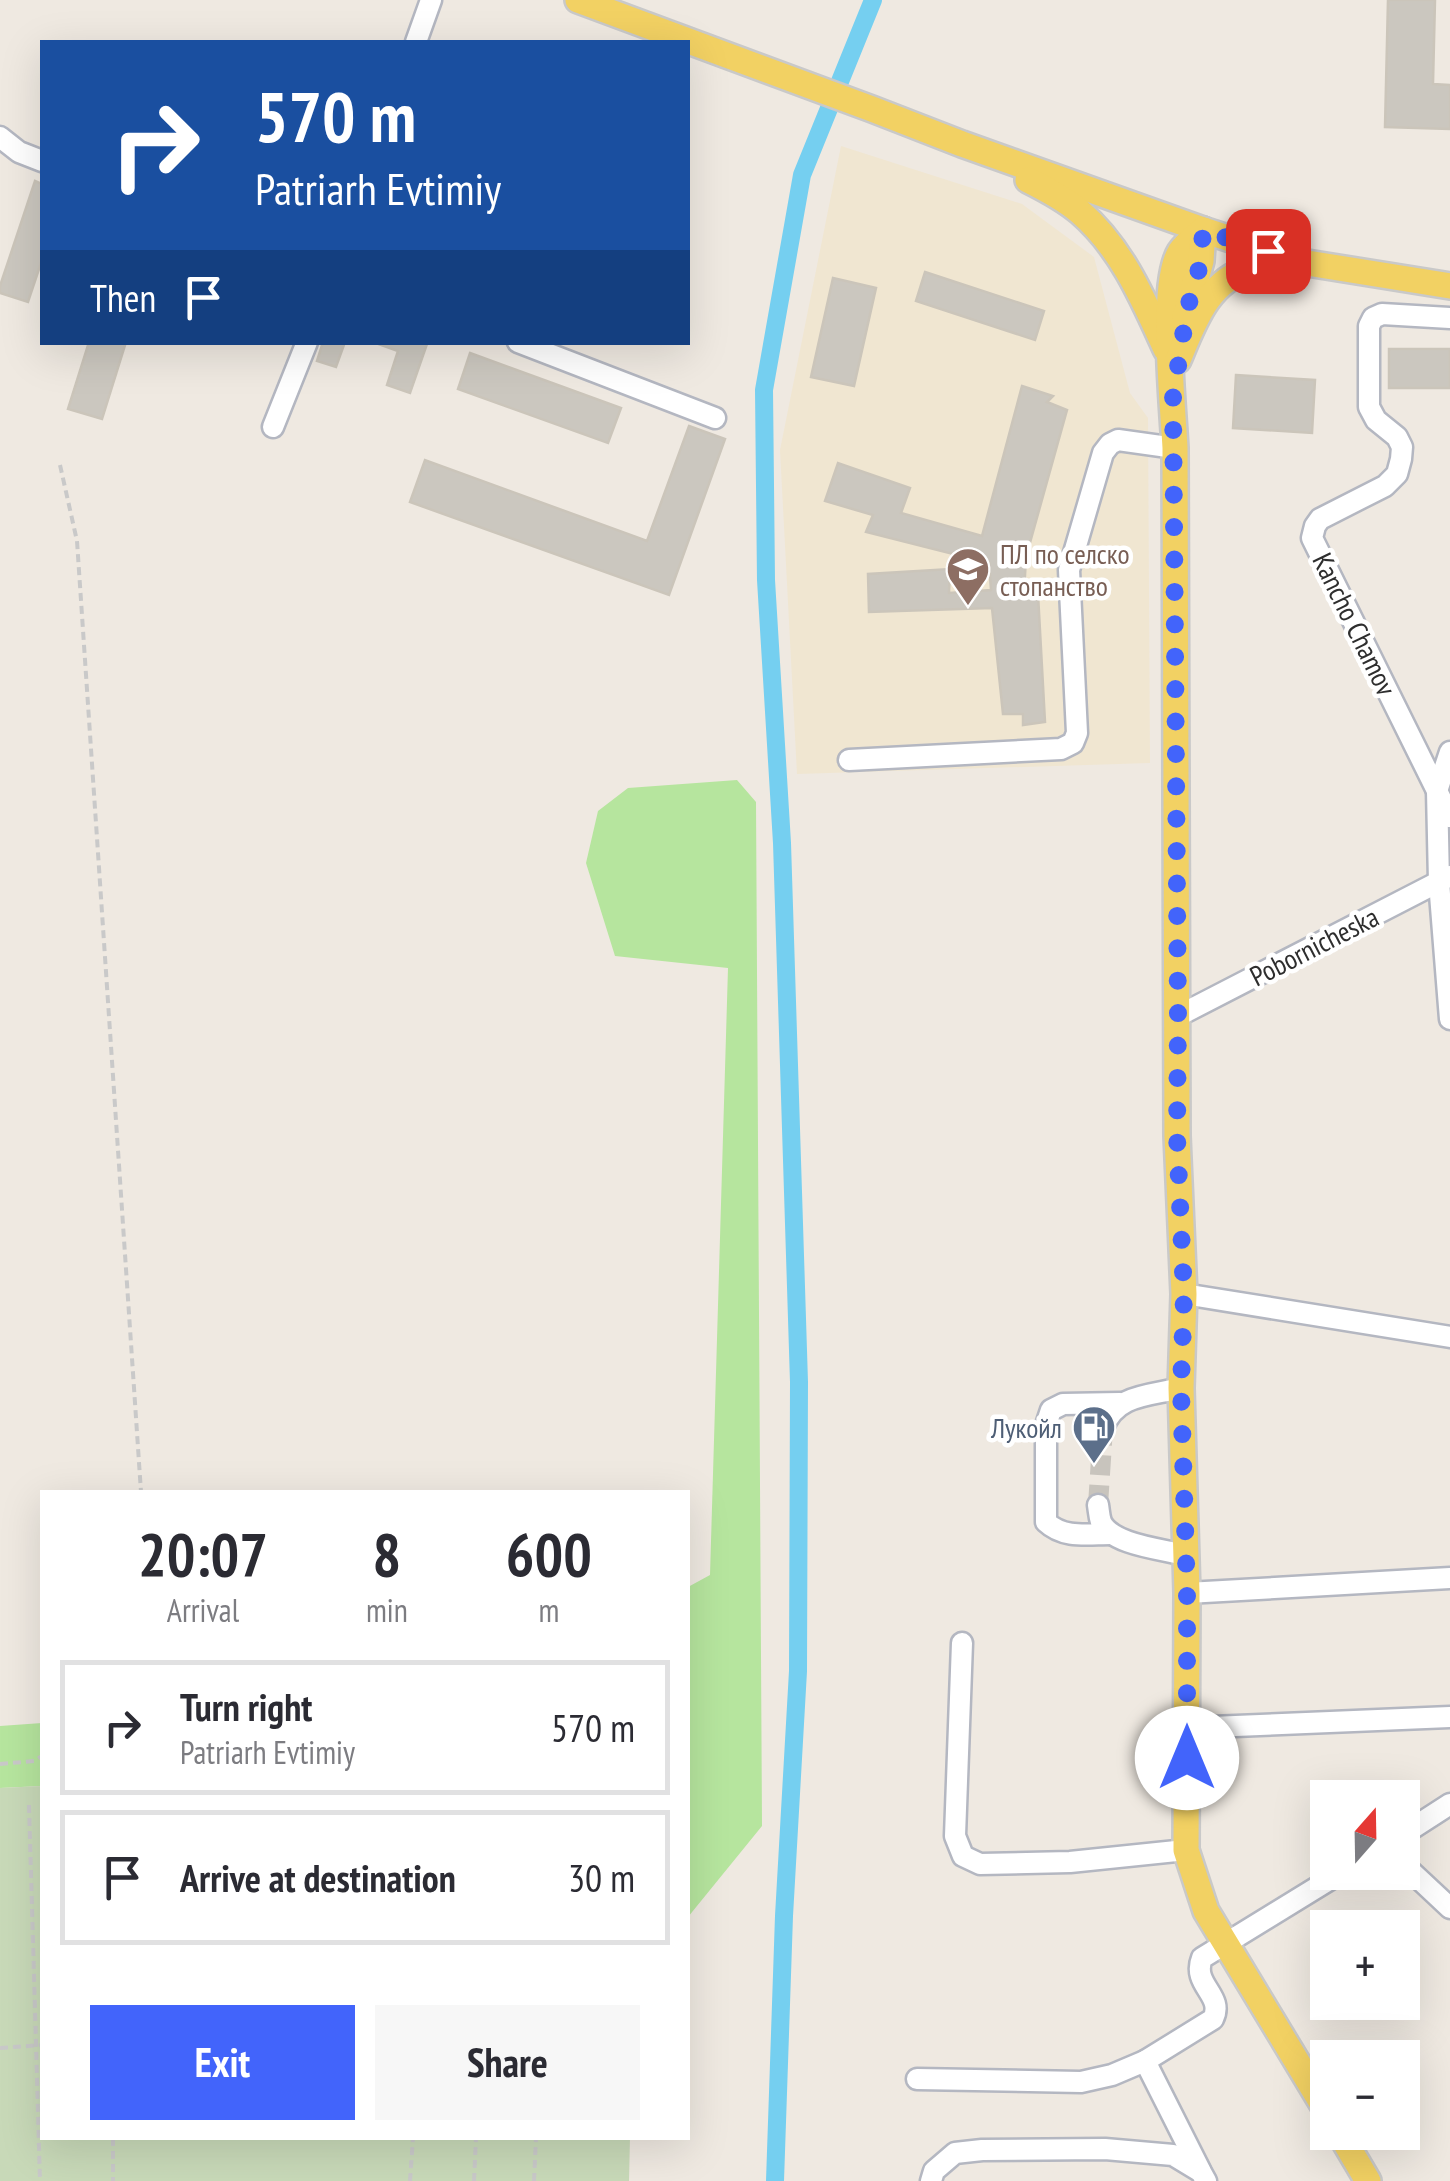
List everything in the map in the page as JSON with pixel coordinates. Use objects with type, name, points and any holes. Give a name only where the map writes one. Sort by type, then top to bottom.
[{"type":"main road","points":[[578,0],[686,40]]},
{"type":"main road","points":[[690,42],[962,144],[1302,262],[1450,286]]},
{"type":"main road","points":[[962,144],[1048,190],[1080,212],[1106,238],[1131,276],[1174,360]]},
{"type":"main road","points":[[1203,230],[1180,252],[1172,274],[1177,1136],[1184,1294],[1181,1388],[1187,1593],[1186,1850],[1206,1911],[1310,2083]]},
{"type":"main road","points":[[1174,360],[1202,306],[1228,278],[1252,268],[1302,262]]},
{"type":"main road","points":[[1350,2150],[1368,2181]]},
{"type":"street","points":[[417,40],[431,0]]},
{"type":"street","points":[[0,137],[19,152],[40,160]]},
{"type":"street","name":"Kancho Chamov","points":[[1450,318],[1382,314],[1373,318],[1369,326],[1369,408],[1402,447],[1397,474],[1386,486],[1320,519],[1312,538],[1450,818]]},
{"type":"street","points":[[273,427],[306,345]]},
{"type":"street","points":[[526,345],[715,418]]},
{"type":"street","points":[[850,760],[1061,749],[1073,743],[1078,733],[1069,570],[1103,453],[1118,440],[1175,448]]},
{"type":"street","points":[[1450,752],[1436,791],[1450,1019]]},
{"type":"street","name":"Pobornicheska","points":[[1178,1016],[1444,878]]},
{"type":"street","points":[[1184,1294],[1450,1336]]},
{"type":"street","points":[[1181,1388],[1120,1402],[1063,1404],[1051,1410],[1046,1425],[1046,1522],[1056,1532],[1111,1534],[1127,1542],[1185,1555]]},
{"type":"street","points":[[1103,1428],[1108,1414],[1120,1402]]},
{"type":"street","points":[[1098,1505],[1102,1522],[1111,1534]]},
{"type":"street","points":[[1187,1593],[1450,1578]]},
{"type":"street","points":[[962,1643],[955,1836],[962,1856],[980,1864],[1186,1850]]},
{"type":"street","points":[[1187,1728],[1450,1718]]},
{"type":"street","points":[[1420,1823],[1450,1804]]},
{"type":"street","points":[[1420,1879],[1450,1908]]},
{"type":"street","points":[[917,2078],[1081,2082],[1112,2076],[1145,2061],[1216,2016],[1216,2005],[1199,1975],[1202,1958],[1313,1890]]},
{"type":"street","points":[[1145,2061],[1204,2176]]},
{"type":"street","points":[[931,2181],[934,2171],[955,2153],[982,2150],[1106,2149],[1172,2155],[1204,2176]]},
{"type":"path","points":[[60,465],[77,541],[141,1490]]},
{"type":"path","points":[[0,1764],[40,1757]]},
{"type":"path","points":[[29,1804],[40,2045],[40,2181]]},
{"type":"path","points":[[0,2048],[40,2045]]},
{"type":"path","points":[[112,2140],[113,2181]]},
{"type":"path","points":[[410,2181],[412,2140]]},
{"type":"path","points":[[474,2181],[476,2140]]},
{"type":"path","points":[[534,2181],[536,2140]]},
{"type":"shaded area","name":"ПЛ по селско стопанство","points":[[841,146],[1022,204],[1094,257],[1130,393],[1148,418],[1150,763],[797,774],[780,450]]},
{"type":"green space","points":[[737,780],[756,802],[762,1826],[690,1915],[690,1586],[710,1575],[728,968],[615,956],[586,863],[598,811],[628,788]]},
{"type":"green space","points":[[40,1723],[40,1786],[0,1788],[0,1726]]},
{"type":"green space","points":[[40,1786],[40,2140],[630,2140],[629,2181],[0,2181],[0,1788]]},
{"type":"building","points":[[1388,0],[1435,0],[1433,84],[1450,85],[1450,129],[1385,127]]},
{"type":"building","points":[[35,181],[40,183],[40,266],[28,302],[0,293]]},
{"type":"building","points":[[925,272],[1044,311],[1035,340],[916,301]]},
{"type":"building","points":[[833,278],[876,288],[854,386],[811,377]]},
{"type":"building","points":[[88,345],[125,345],[102,419],[68,409]]},
{"type":"building","points":[[322,345],[344,345],[336,367],[317,361]]},
{"type":"building","points":[[381,345],[427,345],[410,393],[387,385],[398,351]]},
{"type":"building","points":[[1389,349],[1450,349],[1450,388],[1389,388]]},
{"type":"building","points":[[470,353],[621,408],[608,443],[458,389]]},
{"type":"building","points":[[1236,375],[1315,380],[1312,433],[1233,428]]},
{"type":"building","points":[[1022,386],[1053,396],[1047,402],[1067,410],[1026,557],[1024,594],[1038,594],[1045,722],[1023,725],[1023,714],[1003,714],[992,608],[869,612],[868,574],[950,569],[949,593],[991,590],[989,563],[866,532],[873,515],[825,501],[838,463],[910,488],[901,513],[982,536]]},
{"type":"building","points":[[689,426],[725,439],[669,595],[410,502],[425,460],[647,541]]},
{"type":"waterway","points":[[775,2181],[798,1671],[799,1382],[782,843],[766,580],[764,390],[802,175],[873,0]]},
{"type":"tunnel","points":[[1098,1505],[1103,1428]]},
{"type":"place","name":"ПЛ по селско стопанство","points":[[968,607]]},
{"type":"place","name":"Лукойл","points":[[1094,1465]]},
{"type":"route","points":[[1187,1758],[1181,1388],[1184,1294],[1177,1136],[1173,398],[1187,310],[1201,262],[1203,230],[1268,251]]}]
